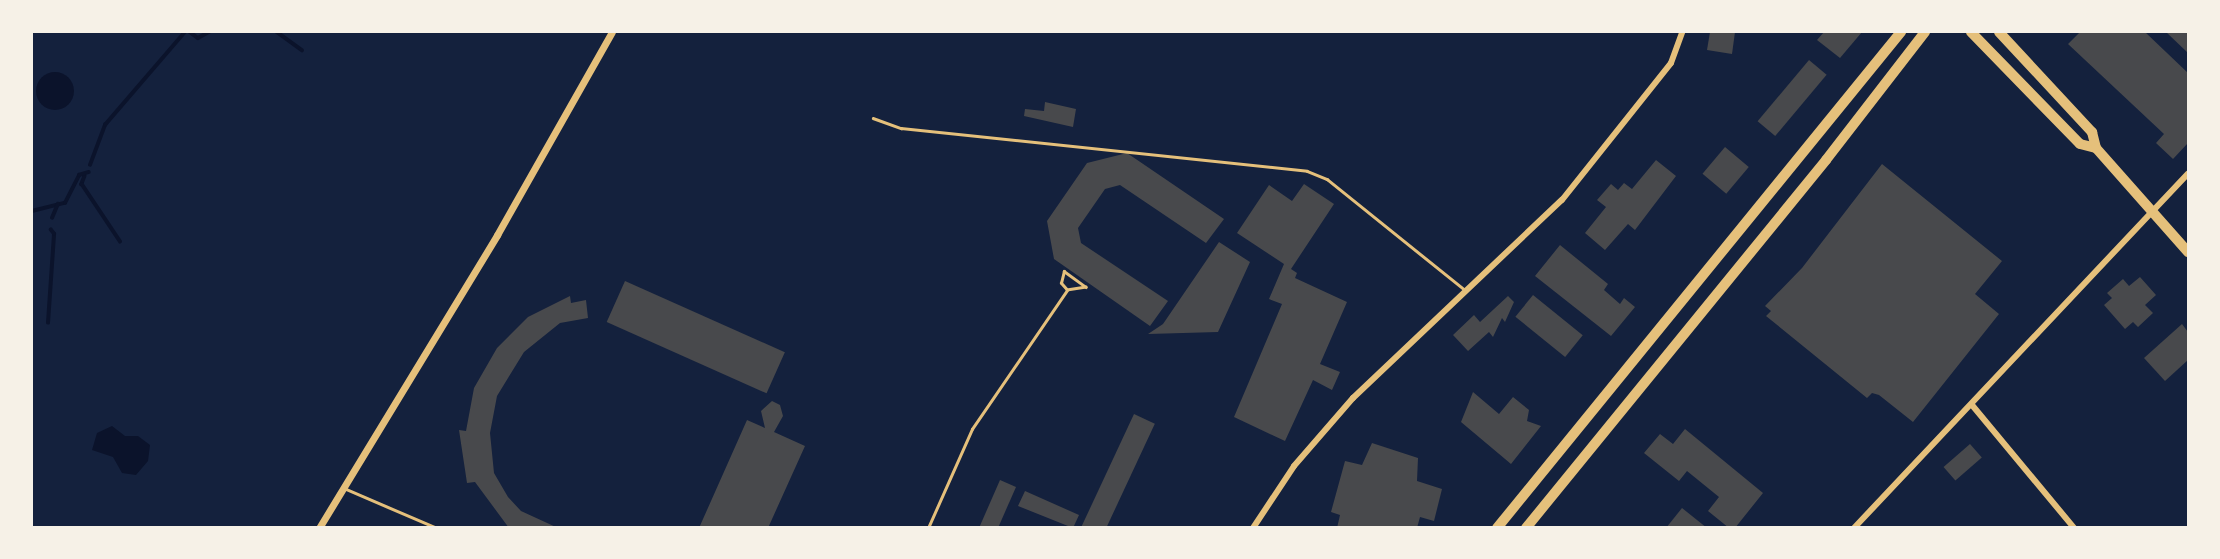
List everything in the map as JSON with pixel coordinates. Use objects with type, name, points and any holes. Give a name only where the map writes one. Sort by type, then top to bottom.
[{"type":"main road","points":[[1497,527],[1901,32]]},
{"type":"main road","points":[[1526,527],[1826,160],[1925,32]]},
{"type":"main road","points":[[1971,32],[2080,144],[2096,148]]},
{"type":"main road","points":[[1999,32],[2092,132],[2096,148],[2189,252]]},
{"type":"street","points":[[318,527],[549,146],[612,32]]},
{"type":"street","points":[[1253,527],[1294,466],[1353,398],[1468,292],[1562,200],[1671,63],[1682,32]]},
{"type":"street","points":[[1854,527],[2189,173]]},
{"type":"street","points":[[1972,405],[2074,527]]},
{"type":"lane","points":[[873,118],[901,128],[1307,171],[1327,179],[1468,292]]},
{"type":"lane","points":[[1064,271],[1086,287],[1076,291],[1067,290],[1062,282],[1064,271]]},
{"type":"lane","points":[[928,527],[972,429],[1067,290]]},
{"type":"lane","points":[[344,488],[437,527]]},
{"type":"water","points":[[55,72],[68,78],[74,91],[68,104],[55,110],[42,104],[36,91],[42,78]]},
{"type":"water","points":[[112,426],[125,436],[138,436],[150,445],[148,461],[136,475],[122,473],[113,457],[92,450],[97,433]]},
{"type":"building","points":[[1710,32],[1735,32],[1732,54],[1707,50]]},
{"type":"building","points":[[1824,32],[1862,32],[1840,58],[1817,40]]},
{"type":"building","points":[[2080,32],[2145,32],[2188,73],[2188,143],[2173,159],[2156,143],[2164,134],[2068,44]]},
{"type":"building","points":[[2166,32],[2188,32],[2188,53]]},
{"type":"building","points":[[1809,60],[1827,75],[1775,136],[1758,121]]},
{"type":"building","points":[[1045,102],[1076,109],[1073,127],[1024,116],[1025,109],[1044,111]]},
{"type":"building","points":[[1725,147],[1749,167],[1726,194],[1703,174]]},
{"type":"building","points":[[1127,153],[1224,219],[1206,243],[1120,185],[1105,189],[1078,228],[1081,243],[1168,301],[1150,326],[1054,259],[1047,221],[1087,163]]},
{"type":"building","points":[[1656,160],[1676,176],[1635,230],[1628,224],[1605,250],[1585,233],[1606,207],[1597,200],[1611,184],[1618,190],[1624,183],[1632,189]]},
{"type":"building","points":[[1882,164],[2002,261],[1975,294],[1999,314],[1913,422],[1879,395],[1872,393],[1867,398],[1766,316],[1771,311],[1765,306],[1802,268]]},
{"type":"building","points":[[1304,184],[1334,204],[1291,269],[1297,273],[1295,278],[1347,302],[1320,364],[1340,372],[1332,390],[1313,380],[1285,441],[1234,417],[1282,304],[1269,299],[1284,264],[1237,233],[1269,185],[1292,201]]},
{"type":"building","points":[[1219,242],[1250,262],[1218,332],[1148,334],[1163,324]]},
{"type":"building","points":[[1560,245],[1608,284],[1604,290],[1620,304],[1624,298],[1635,307],[1611,336],[1535,276]]},
{"type":"building","points":[[2140,277],[2156,295],[2145,305],[2153,313],[2138,327],[2133,322],[2125,329],[2104,305],[2112,298],[2107,293],[2123,279],[2129,286]]},
{"type":"building","points":[[625,281],[785,352],[767,393],[607,322]]},
{"type":"building","points":[[1533,295],[1583,335],[1565,357],[1515,317]]},
{"type":"building","points":[[570,296],[571,303],[586,300],[588,318],[560,323],[524,352],[497,396],[490,433],[494,473],[508,497],[521,511],[558,528],[509,528],[475,482],[467,483],[459,430],[466,431],[474,388],[497,348],[528,317]]},
{"type":"building","points":[[1508,296],[1514,302],[1505,322],[1502,318],[1493,337],[1489,332],[1468,351],[1453,335],[1474,315],[1480,322]]},
{"type":"building","points":[[2182,324],[2188,332],[2188,360],[2165,381],[2144,358]]},
{"type":"building","points":[[1473,392],[1499,414],[1513,397],[1529,410],[1527,421],[1541,426],[1511,464],[1461,422]]},
{"type":"building","points":[[772,401],[780,405],[783,416],[774,432],[805,446],[768,528],[699,528],[747,420],[765,428],[761,411]]},
{"type":"building","points":[[1134,414],[1155,424],[1106,528],[1081,527]]},
{"type":"building","points":[[1685,429],[1763,493],[1735,528],[1729,528],[1708,511],[1719,497],[1687,471],[1679,481],[1644,453],[1660,434],[1673,444]]},
{"type":"building","points":[[1372,443],[1418,458],[1417,481],[1442,489],[1434,521],[1420,517],[1417,528],[1337,528],[1340,515],[1331,512],[1345,461],[1362,465]]},
{"type":"building","points":[[1970,444],[1982,458],[1955,481],[1944,467]]},
{"type":"building","points":[[1000,480],[1016,487],[998,528],[979,528]]},
{"type":"building","points":[[1025,491],[1079,515],[1073,528],[1018,506]]},
{"type":"building","points":[[1682,508],[1707,528],[1666,528]]},
{"type":"waterway","points":[[90,165],[105,125],[185,32]]},
{"type":"waterway","points":[[190,32],[198,38],[209,32]]},
{"type":"waterway","points":[[277,32],[302,50]]},
{"type":"waterway","points":[[32,211],[65,203],[79,175],[89,172]]},
{"type":"waterway","points":[[85,176],[82,184],[120,241]]},
{"type":"waterway","points":[[52,218],[58,204]]},
{"type":"waterway","points":[[48,323],[54,234],[51,230]]}]
